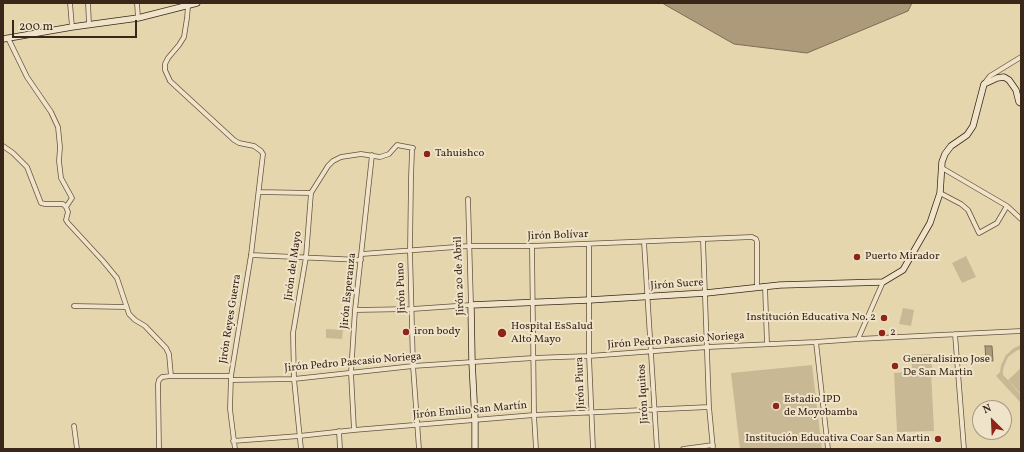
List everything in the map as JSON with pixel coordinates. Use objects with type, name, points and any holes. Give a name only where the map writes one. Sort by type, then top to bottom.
[{"type":"street","points":[[70,3],[72,27]]},
{"type":"street","points":[[88,3],[89,24]]},
{"type":"street","points":[[137,3],[138,18]]},
{"type":"street","points":[[66,207],[72,198],[61,178],[58,127],[51,112],[27,77],[6,38],[89,24],[138,18],[197,3]]},
{"type":"street","name":"Jirón Reyes Guerra","points":[[188,6],[184,37],[165,64],[165,70],[170,81],[234,140],[239,143],[254,146],[263,154],[251,255],[231,378],[230,409],[235,449]]},
{"type":"street","points":[[858,339],[883,282],[903,270],[930,224],[940,193],[945,154],[951,146],[967,135],[973,126],[984,84],[990,76],[1021,57]]},
{"type":"street","points":[[984,84],[997,78],[1009,80],[1016,90],[1019,102],[1021,103]]},
{"type":"street","name":"Jirón Puno","points":[[397,145],[412,149],[410,251],[413,366],[419,449]]},
{"type":"street","name":"Jirón del Mayo","points":[[301,449],[294,378],[293,333],[306,257],[311,193],[332,161],[341,157],[361,154],[380,157],[389,154],[397,145]]},
{"type":"street","points":[[3,146],[13,153],[27,168],[41,203],[63,204],[66,207],[68,212],[66,222],[117,278],[126,307],[134,320],[145,326],[166,348],[169,354],[171,376]]},
{"type":"street","name":"Jirón Esperanza","points":[[354,430],[351,373],[355,310],[372,156]]},
{"type":"street","points":[[942,168],[1007,206],[1021,219]]},
{"type":"street","points":[[259,192],[311,193]]},
{"type":"street","points":[[940,193],[961,204],[968,210],[979,233],[997,223],[1007,206]]},
{"type":"street","name":"Jirón 20 de Abril","points":[[468,198],[475,449]]},
{"type":"street","name":"Jirón Bolívar","points":[[362,254],[469,246],[532,246],[752,237],[756,238],[757,287]]},
{"type":"street","points":[[683,449],[713,447],[703,240]]},
{"type":"street","name":"Jirón Iquitos","points":[[644,242],[652,352],[653,410],[657,449]]},
{"type":"street","name":"Jirón Piura","points":[[589,244],[589,356],[593,449]]},
{"type":"street","points":[[532,246],[534,415],[536,449]]},
{"type":"street","points":[[251,255],[361,260]]},
{"type":"street","name":"Jirón Sucre","points":[[472,305],[649,297],[706,293],[780,284],[883,282]]},
{"type":"street","points":[[765,286],[767,344]]},
{"type":"street","points":[[355,310],[412,309],[472,305]]},
{"type":"street","points":[[74,306],[126,307]]},
{"type":"street","name":"Jirón Pedro Pascasio Noriega","points":[[159,449],[158,384],[162,377],[294,378],[413,366],[533,358],[589,356],[708,347],[1021,331]]},
{"type":"street","points":[[955,334],[964,449]]},
{"type":"street","points":[[816,342],[828,449]]},
{"type":"street","name":"Jirón Emilio San Martín","points":[[234,441],[534,415],[710,407]]},
{"type":"street","points":[[74,426],[77,449]]},
{"type":"street","points":[[339,431],[340,449]]},
{"type":"shaded area","points":[[662,3],[912,3],[908,11],[807,53],[734,44]]},
{"type":"shaded area","points":[[966,256],[976,277],[962,283],[952,263]]},
{"type":"shaded area","points":[[903,308],[914,310],[911,326],[899,324]]},
{"type":"shaded area","points":[[326,329],[343,330],[342,339],[326,338]]},
{"type":"shaded area","points":[[1021,345],[1021,349],[1008,357],[1004,366],[1003,375],[1021,395],[1021,403],[996,376],[1000,372],[1001,365],[1006,355],[1014,348]]},
{"type":"shaded area","points":[[985,346],[992,346],[993,361],[986,361]]},
{"type":"shaded area","points":[[931,354],[932,368],[912,369],[911,355]]},
{"type":"shaded area","name":"Estadio IPD de Moyobamba","points":[[812,365],[822,449],[740,449],[731,373]]},
{"type":"shaded area","points":[[1021,368],[1021,394],[1008,380]]},
{"type":"shaded area","points":[[931,371],[934,431],[897,432],[894,373]]},
{"type":"place","name":"Tahuishco","points":[[427,154]]},
{"type":"place","name":"Puerto Mirador","points":[[857,257]]},
{"type":"place","name":"Institución Educativa No. 2","points":[[884,318]]},
{"type":"place","name":"iron body","points":[[406,332]]},
{"type":"place","name":"Hospital EsSalud Alto Mayo","points":[[502,333]]},
{"type":"place","name":"2","points":[[882,333]]},
{"type":"place","name":"Generalisimo Jose De San Martin","points":[[895,366]]},
{"type":"place","name":"Estadio IPD de Moyobamba","points":[[776,406]]},
{"type":"place","name":"Institución Educativa Coar San Martin","points":[[938,439]]}]
